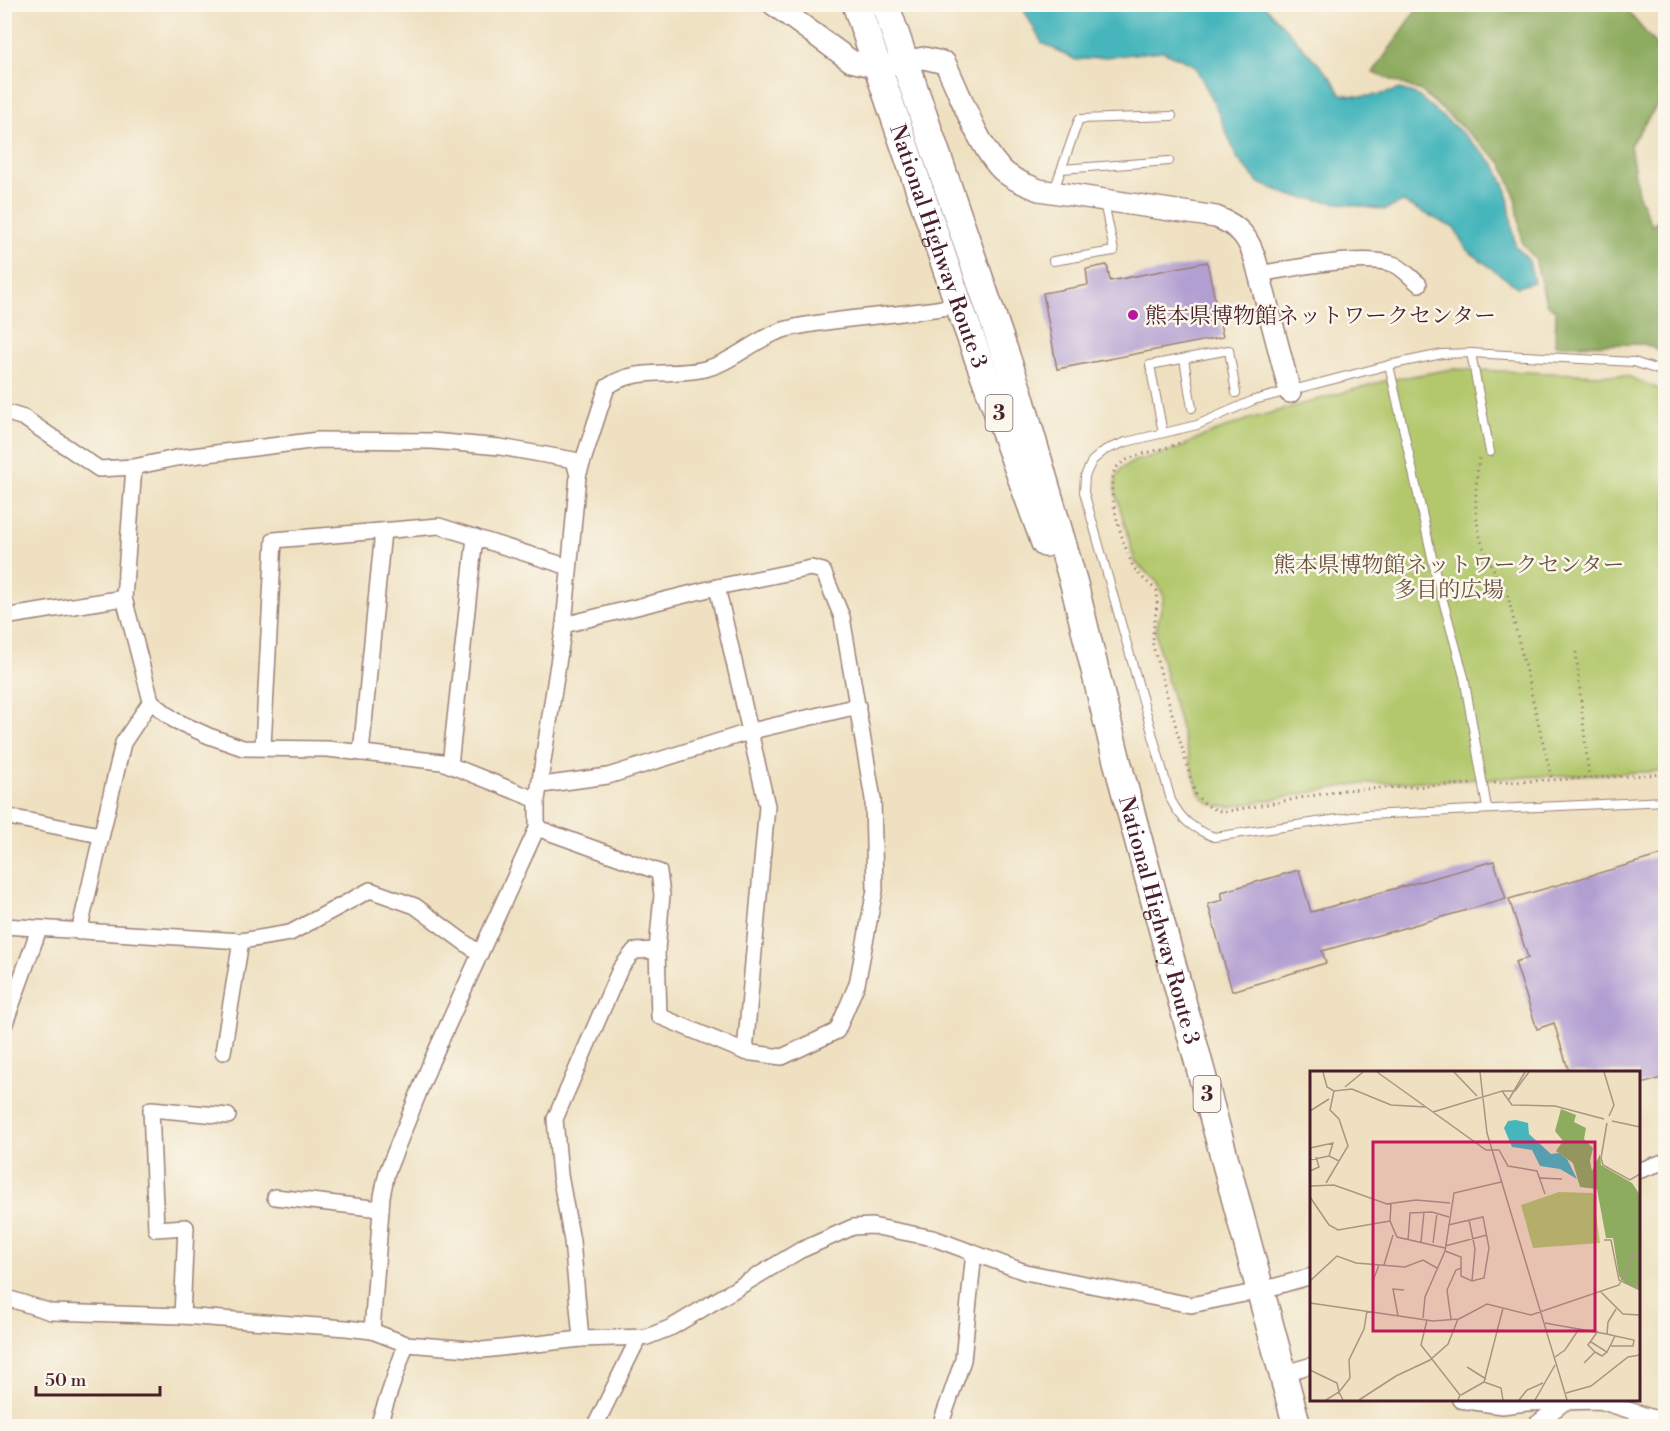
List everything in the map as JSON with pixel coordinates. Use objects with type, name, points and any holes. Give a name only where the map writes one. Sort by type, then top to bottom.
[{"type":"highway","name":"National Highway Route 3","points":[[856,4],[959,305],[1061,589],[1118,761]]},
{"type":"highway","name":"National Highway Route 3","points":[[885,4],[1019,394],[1074,584],[1118,761],[1259,1292],[1297,1426]]},
{"type":"street","points":[[772,4],[851,61],[876,67],[924,58],[945,63],[987,150],[1000,168],[1016,180],[1053,192],[1230,222],[1242,231],[1251,244],[1290,392]]},
{"type":"street","points":[[1259,273],[1307,266],[1371,262],[1394,264],[1419,284]]},
{"type":"street","points":[[372,1331],[381,1209],[387,1172],[431,1062],[537,828],[537,800],[542,785],[564,625],[578,476],[607,387],[618,378],[659,372],[700,370],[728,360],[767,336],[790,328],[917,313],[959,305]]},
{"type":"street","points":[[4,412],[24,418],[99,469],[135,467],[176,458],[318,440],[432,441],[500,447],[574,460],[578,476]]},
{"type":"street","points":[[135,467],[123,598],[151,701],[174,720],[208,736],[243,748],[263,746],[442,762],[537,800]]},
{"type":"street","points":[[263,746],[274,540],[439,526],[569,567]]},
{"type":"street","points":[[361,753],[383,531]]},
{"type":"street","points":[[450,765],[476,537]]},
{"type":"street","points":[[537,828],[660,872],[662,895],[657,950],[659,1016],[745,1052],[782,1057],[837,1031],[857,984],[874,890],[873,799],[842,617],[823,571],[811,568],[717,587],[564,625]]},
{"type":"street","points":[[717,587],[752,731],[767,806],[745,1052]]},
{"type":"street","points":[[4,617],[123,598]]},
{"type":"street","points":[[79,932],[123,743],[151,701]]},
{"type":"street","points":[[542,785],[608,776],[752,731],[858,706]]},
{"type":"street","points":[[4,816],[100,836]]},
{"type":"street","points":[[4,926],[241,941],[290,933],[370,890],[415,906],[480,954]]},
{"type":"street","points":[[4,1026],[39,929]]},
{"type":"street","points":[[223,1052],[241,941]]},
{"type":"street","points":[[581,1340],[572,1242],[560,1175],[555,1119],[620,969],[634,951],[657,950]]},
{"type":"street","points":[[182,1316],[186,1227],[156,1229],[151,1109],[228,1116]]},
{"type":"street","points":[[1640,1170],[1665,1161]]},
{"type":"street","points":[[275,1197],[381,1209]]},
{"type":"street","points":[[4,1297],[51,1312],[182,1316],[372,1331],[406,1344],[483,1350],[581,1340],[639,1337],[672,1327],[799,1251],[853,1227],[872,1226],[933,1238],[1025,1272],[1191,1305],[1259,1292],[1310,1276]]},
{"type":"street","points":[[940,1426],[963,1360],[974,1252]]},
{"type":"street","points":[[595,1426],[639,1337]]},
{"type":"street","points":[[378,1426],[406,1344]]},
{"type":"street","points":[[1282,1374],[1310,1365]]},
{"type":"street","points":[[1467,1401],[1502,1406],[1600,1401],[1665,1422]]},
{"type":"street","points":[[1533,1426],[1562,1404]]},
{"type":"lane","points":[[1053,192],[1079,119],[1172,116]]},
{"type":"lane","points":[[1062,169],[1169,161]]},
{"type":"lane","points":[[1053,261],[1114,251],[1104,200]]},
{"type":"lane","points":[[1162,433],[1150,365],[1229,350],[1236,393]]},
{"type":"lane","points":[[1471,353],[1490,452]]},
{"type":"lane","points":[[1665,377],[1658,370],[1634,362],[1471,353],[1442,354],[1389,365],[1254,400],[1197,425],[1126,442],[1105,450],[1092,461],[1085,476],[1084,492],[1168,789],[1181,819],[1214,837],[1344,817],[1487,808],[1665,801]]},
{"type":"lane","points":[[1184,358],[1192,408]]},
{"type":"lane","points":[[1389,365],[1436,575],[1464,677],[1487,808]]},
{"type":"path","points":[[1185,440],[1117,466],[1110,477],[1111,492],[1131,563],[1138,574],[1157,591],[1158,601],[1152,631],[1153,646],[1195,794],[1211,809],[1224,812],[1344,790],[1665,774]]},
{"type":"path","points":[[1479,458],[1474,494],[1475,520],[1493,571],[1506,588],[1552,780]]},
{"type":"path","points":[[1576,652],[1589,779]]},
{"type":"green space","points":[[1420,5],[1618,5],[1630,14],[1657,46],[1659,102],[1630,145],[1638,193],[1652,226],[1665,213],[1665,353],[1644,344],[1555,345],[1556,311],[1546,303],[1535,259],[1522,243],[1516,199],[1502,163],[1421,91],[1373,73]]},
{"type":"green space","name":"熊本県博物館ネットワークセンター 多目的広場","points":[[1452,369],[1627,376],[1659,389],[1666,398],[1665,771],[1357,784],[1230,807],[1214,805],[1206,801],[1199,793],[1158,646],[1156,630],[1164,597],[1157,582],[1135,562],[1115,490],[1116,477],[1122,468],[1135,461],[1178,449],[1196,439],[1249,419],[1384,381]]},
{"type":"water","points":[[1021,5],[1264,5],[1332,79],[1341,94],[1371,96],[1400,89],[1418,96],[1461,132],[1495,165],[1507,191],[1515,245],[1529,261],[1534,282],[1517,287],[1467,250],[1454,228],[1403,202],[1385,210],[1292,196],[1259,183],[1237,158],[1213,100],[1194,65],[1163,51],[1076,60],[1042,43]]},
{"type":"building","name":"熊本県博物館ネットワークセンター","points":[[1207,262],[1223,337],[1057,369],[1043,293],[1088,285],[1086,269],[1107,265],[1110,281]]},
{"type":"building","points":[[1665,854],[1665,1077],[1640,1084],[1640,1071],[1569,1071],[1554,1023],[1537,1029],[1515,962],[1528,958],[1509,899]]},
{"type":"building","points":[[1494,861],[1506,899],[1322,951],[1326,963],[1232,991],[1208,904],[1223,900],[1221,892],[1299,870],[1311,912]]},
{"type":"place","name":"熊本県博物館ネットワークセンター","points":[[1133,315]]}]
